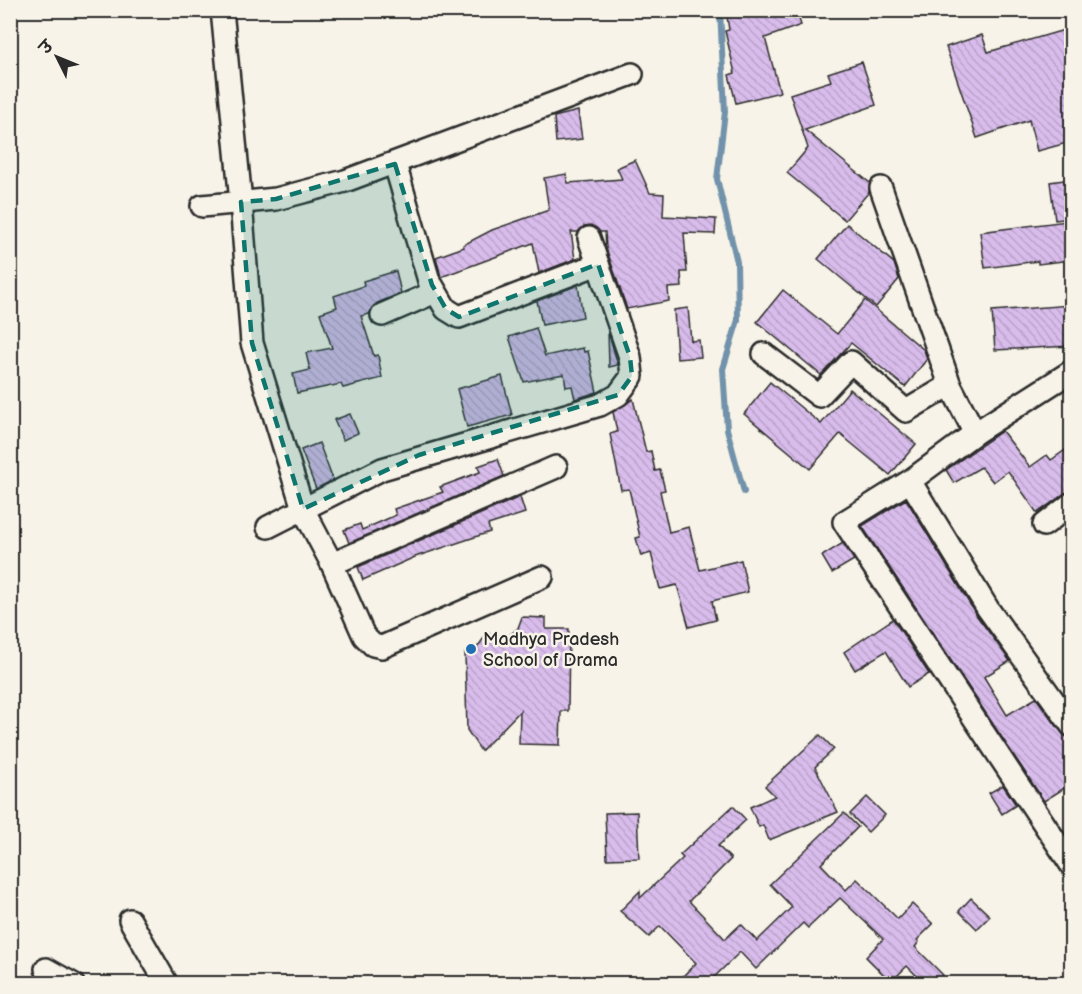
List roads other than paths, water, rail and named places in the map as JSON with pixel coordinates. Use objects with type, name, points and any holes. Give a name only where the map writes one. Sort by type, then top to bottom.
[{"type":"street","points":[[222,10],[242,202],[252,343],[303,508],[332,564],[364,636],[373,645],[382,646],[542,577]]},
{"type":"street","points":[[202,206],[276,199],[395,164],[632,74]]},
{"type":"street","points":[[395,164],[432,285],[446,309],[459,317],[598,264]]},
{"type":"street","points":[[881,188],[950,385],[975,433]]},
{"type":"street","points":[[268,527],[382,469],[600,405],[618,395],[632,376],[630,357],[589,238]]},
{"type":"street","points":[[382,315],[426,296],[432,291],[432,285]]},
{"type":"street","points":[[764,354],[819,396],[851,362],[906,411],[950,385]]},
{"type":"street","points":[[1071,371],[975,433],[910,481],[844,522],[1071,866]]},
{"type":"street","points":[[332,564],[556,466]]},
{"type":"street","points":[[910,481],[988,609],[1071,726]]},
{"type":"street","points":[[1044,525],[1071,503]]},
{"type":"street","points":[[130,920],[167,984]]},
{"type":"street","points":[[46,969],[73,984]]},
{"type":"waterway","points":[[720,10],[725,112],[717,179],[737,262],[738,320],[723,369],[727,429],[744,492]]},
{"type":"place","name":"Madhya Pradesh School of Drama","points":[[471,649]]}]
